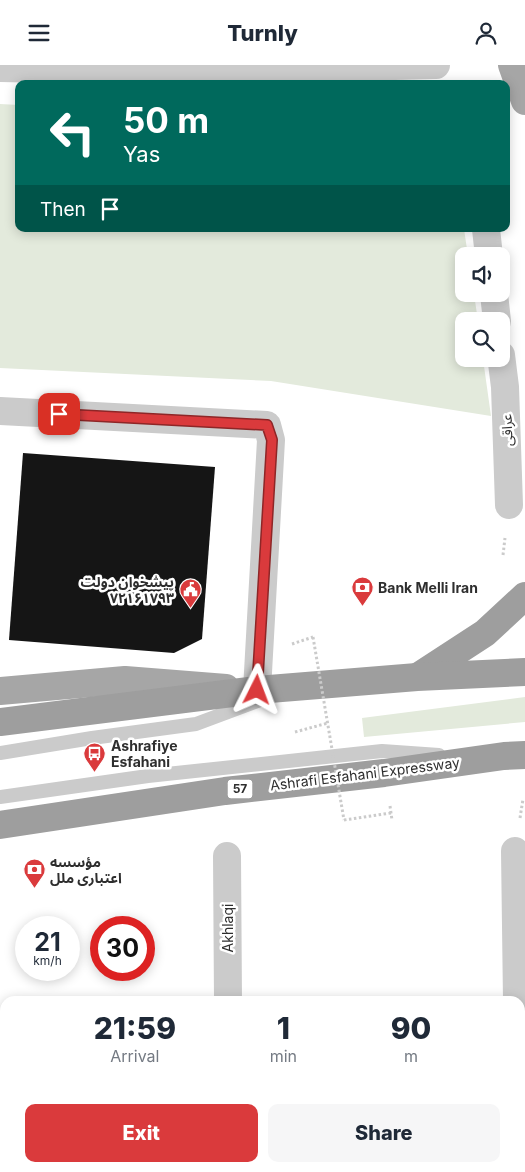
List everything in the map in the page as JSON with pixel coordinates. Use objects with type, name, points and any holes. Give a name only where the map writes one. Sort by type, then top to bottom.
[{"type":"highway","points":[[417,677],[485,633],[525,596]]},
{"type":"highway","points":[[0,722],[257,690],[417,677],[525,672]]},
{"type":"highway","name":"Ashrafi Esfahani Expressway","points":[[0,825],[225,791],[384,773],[524,754]]},
{"type":"main road","points":[[512,65],[525,101]]},
{"type":"main road","points":[[0,691],[125,680],[257,690]]},
{"type":"street","points":[[0,68],[251,73],[271,66],[322,68],[436,65],[442,80]]},
{"type":"street","points":[[486,232],[488,247]]},
{"type":"street","name":"عراقی","points":[[502,367],[505,387],[509,505]]},
{"type":"street","points":[[0,411],[267,425],[272,440],[257,690]]},
{"type":"street","points":[[515,851],[517,996]]},
{"type":"street","name":"Akhlaqi","points":[[227,856],[228,996]]},
{"type":"lane","points":[[0,753],[196,724],[292,688]]},
{"type":"lane","points":[[0,797],[148,776],[382,751],[480,759]]},
{"type":"path","points":[[284,646],[313,637],[344,820],[391,813]]},
{"type":"shaded area","points":[[0,104],[15,105],[15,232],[464,232],[467,247],[455,247],[455,302],[475,302],[477,312],[455,312],[455,367],[484,367],[491,416],[271,381],[0,368]]},
{"type":"shaded area","points":[[525,697],[525,722],[364,737],[362,718]]},
{"type":"building","points":[[23,453],[215,467],[202,639],[174,653],[9,640]]},
{"type":"place","name":"Bank Melli Iran","points":[[362,607]]},
{"type":"place","name":"پیشخوان دولت ۷۲۱۶۱۷۹۳","points":[[190,609]]},
{"type":"place","name":"Ashrafiye Esfahani","points":[[95,773]]},
{"type":"place","name":"مؤسسه اعتباری ملل","points":[[34,889]]},
{"type":"route","points":[[59,414],[267,425],[272,440],[257,690]]}]
